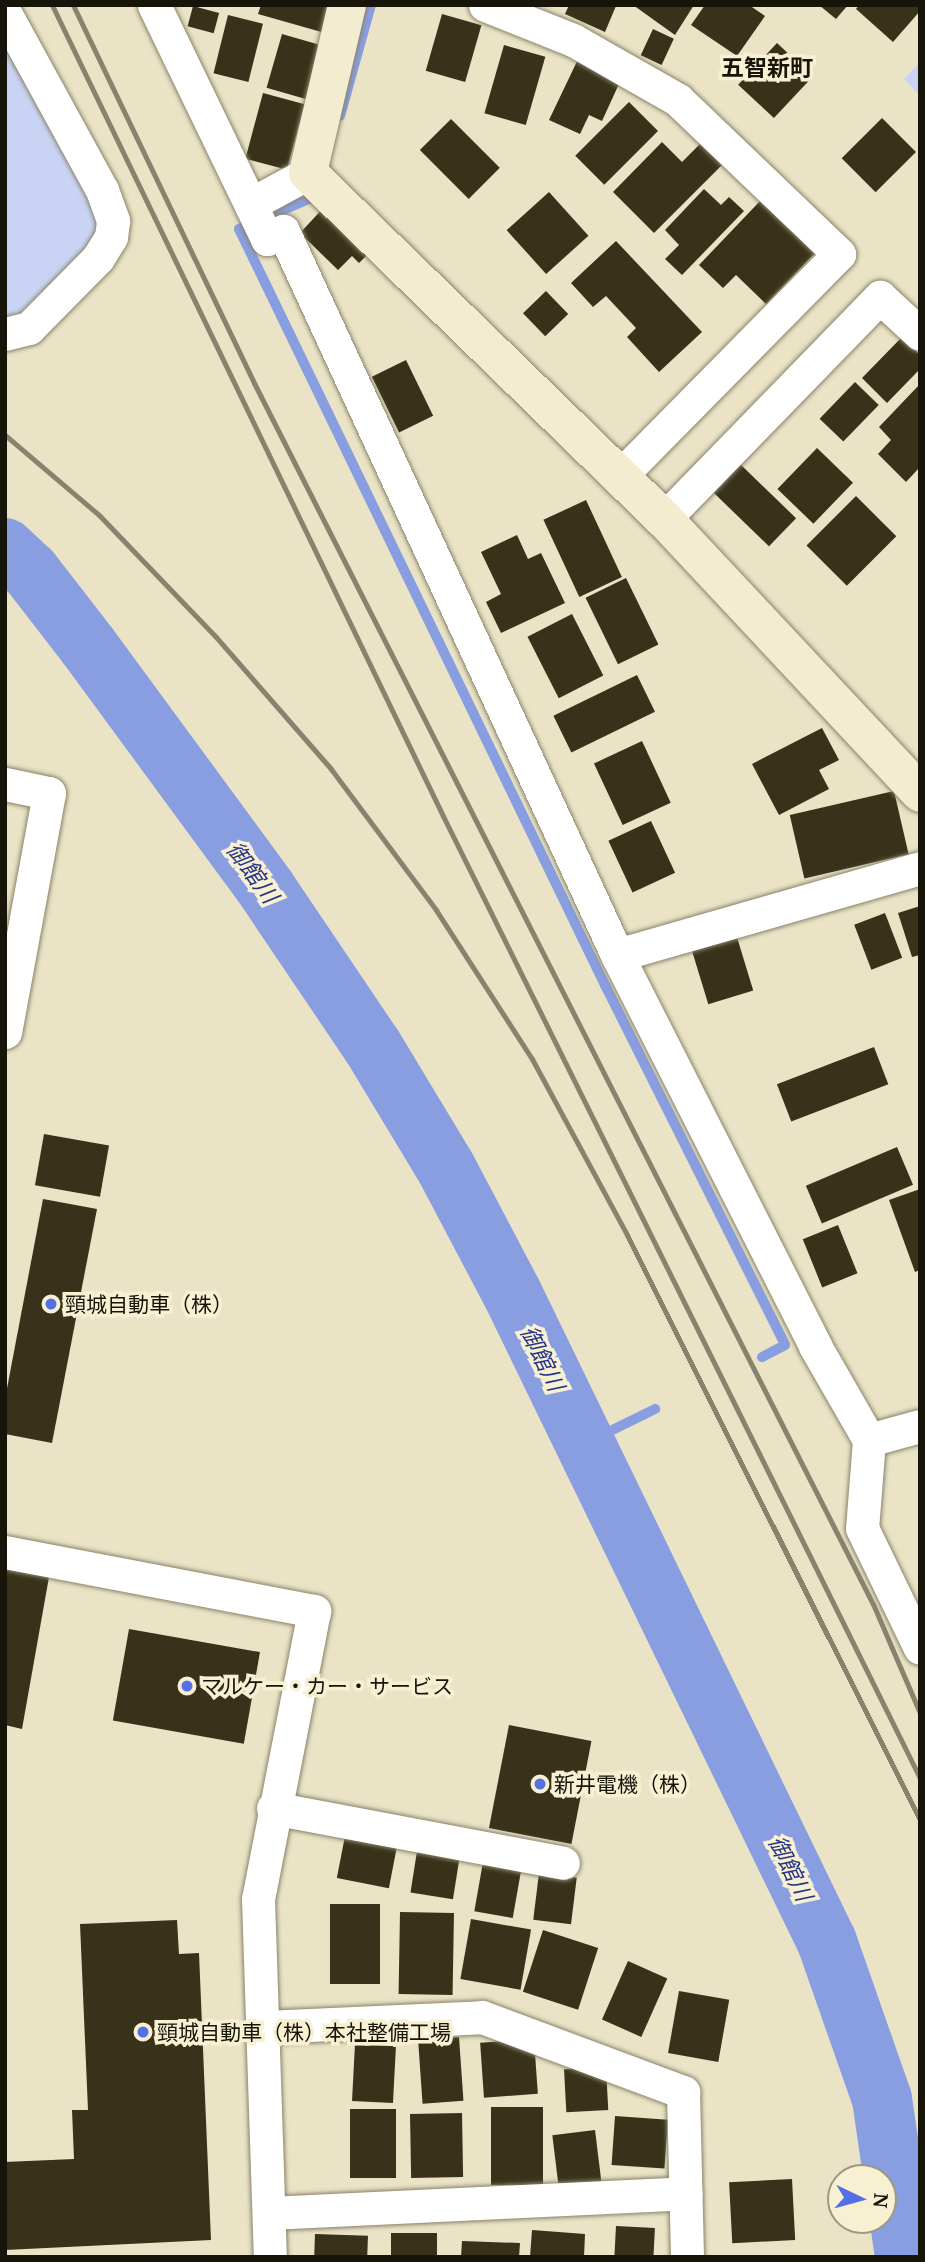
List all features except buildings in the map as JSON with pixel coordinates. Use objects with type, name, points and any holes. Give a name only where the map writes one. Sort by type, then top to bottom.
[{"type":"street","points":[[153,5],[267,239],[283,231],[617,955],[815,1346],[869,1440],[862,1528],[920,1648]]},
{"type":"street","points":[[251,204],[308,173],[347,5]]},
{"type":"street","points":[[485,5],[573,40],[678,100],[839,254],[620,476]]},
{"type":"street","points":[[5,12],[103,190],[113,221],[111,237],[98,258],[29,328],[5,334]]},
{"type":"street","points":[[308,173],[664,519],[920,793]]},
{"type":"street","points":[[664,519],[880,297],[920,334]]},
{"type":"street","points":[[5,784],[49,793],[5,1032]]},
{"type":"street","points":[[617,955],[920,868]]},
{"type":"street","points":[[869,1440],[920,1426]]},
{"type":"street","points":[[5,1552],[314,1611],[273,1808],[258,1899],[265,2027],[270,2257]]},
{"type":"street","points":[[273,1808],[564,1863]]},
{"type":"street","points":[[265,2027],[482,2017],[683,2092],[687,2257]]},
{"type":"street","points":[[269,2214],[686,2193]]},
{"type":"shaded area","points":[[5,29],[93,204],[97,221],[95,236],[32,309],[12,317],[5,317]]},
{"type":"shaded area","points":[[920,62],[920,96],[904,79]]},
{"type":"waterway","points":[[340,116],[371,5]]},
{"type":"waterway","points":[[318,195],[239,229],[605,985],[785,1345],[762,1357]]},
{"type":"waterway","name":"御館川","points":[[5,548],[30,571],[88,646],[267,890],[373,1047],[446,1168],[512,1293],[827,1942],[882,2099],[905,2257]]},
{"type":"waterway","points":[[588,1442],[655,1409]]},
{"type":"railway","points":[[52,5],[443,816],[920,1778]]},
{"type":"railway","points":[[73,5],[254,383],[873,1604],[920,1713]]},
{"type":"railway","points":[[5,435],[99,515],[216,637],[331,769],[436,910],[532,1059],[627,1235],[920,1820]]},
{"type":"place","name":"頸城自動車（株）","points":[[51,1304]]},
{"type":"place","name":"マルケー・カー・サービス","points":[[187,1686]]},
{"type":"place","name":"新井電機（株）","points":[[540,1784]]},
{"type":"place","name":"頸城自動車（株）本社整備工場","points":[[143,2032]]},
{"type":"district","name":"五智新町","points":[[767,67]]}]
